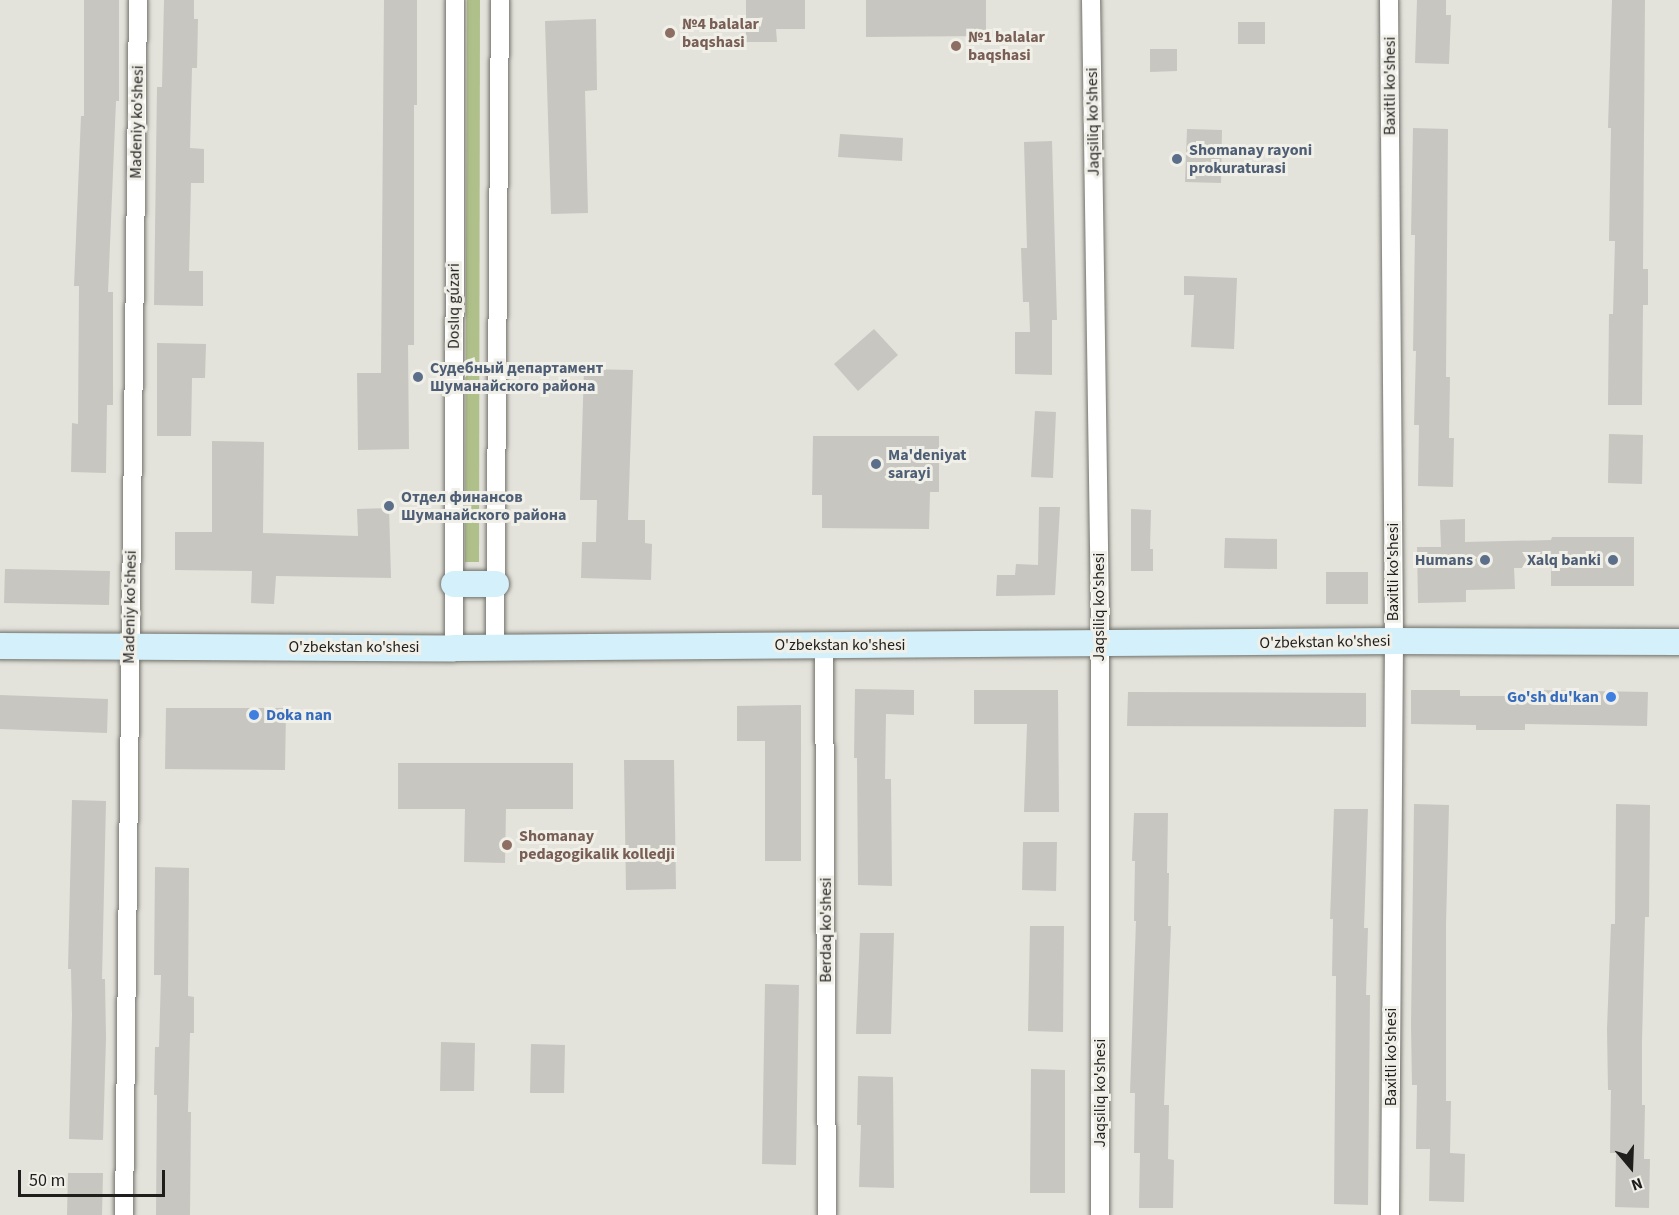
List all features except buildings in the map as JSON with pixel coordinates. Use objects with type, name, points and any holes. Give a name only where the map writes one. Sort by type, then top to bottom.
[{"type":"main road","points":[[454,584],[496,584]]},
{"type":"main road","name":"O'zbekstan ko'shesi","points":[[0,646],[454,648],[1394,641],[1679,642]]},
{"type":"street","name":"Madeniy ko'shesi","points":[[124,1215],[138,0]]},
{"type":"street","name":"Doslıq gúzari","points":[[454,648],[455,0]]},
{"type":"street","points":[[495,647],[500,0]]},
{"type":"street","name":"Jaqsiliq ko'shesi","points":[[1091,0],[1099,644],[1100,1215]]},
{"type":"street","name":"Baxitli ko'shesi","points":[[1389,0],[1394,641],[1390,1215]]},
{"type":"street","name":"Berdaq ko'shesi","points":[[824,645],[827,1215]]},
{"type":"green space","points":[[467,0],[480,0],[479,562],[465,562]]},
{"type":"place","name":"№4 balalar baqshasi","points":[[670,33]]},
{"type":"place","name":"№1 balalar baqshasi","points":[[956,46]]},
{"type":"place","name":"Shomanay rayoni prokuraturasi","points":[[1177,159]]},
{"type":"place","name":"Судебный департамент Шуманайского района","points":[[418,377]]},
{"type":"place","name":"Ma'deniyat sarayi","points":[[876,464]]},
{"type":"place","name":"Отдел финансов Шуманайского района","points":[[389,506]]},
{"type":"place","name":"Humans","points":[[1485,560]]},
{"type":"place","name":"Xalq banki","points":[[1613,560]]},
{"type":"place","name":"Go'sh du'kan","points":[[1611,697]]},
{"type":"place","name":"Doka nan","points":[[254,715]]},
{"type":"place","name":"Shomanay pedagogikalik kolledji","points":[[507,845]]}]
